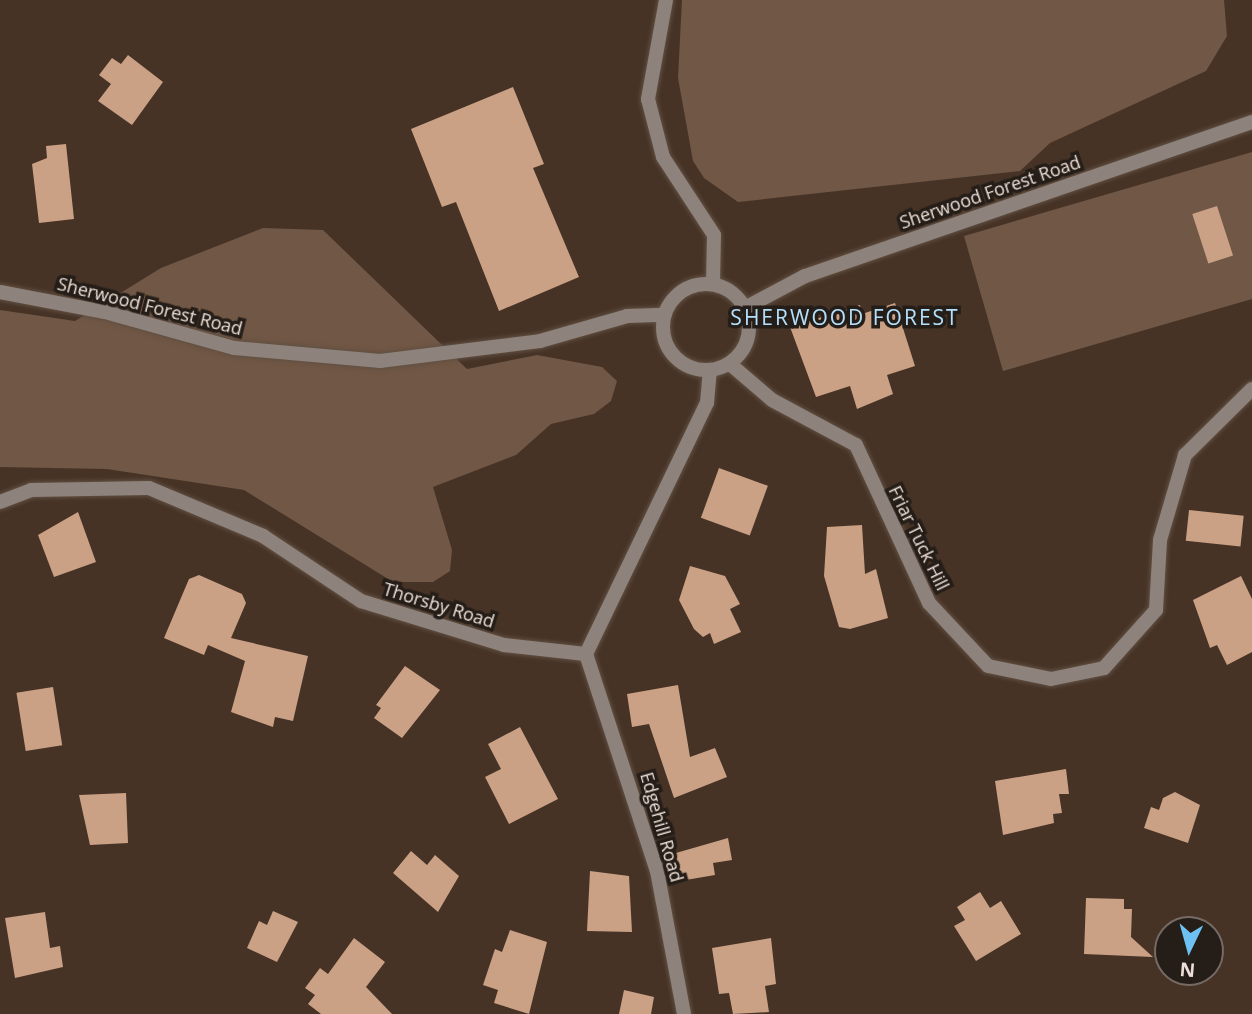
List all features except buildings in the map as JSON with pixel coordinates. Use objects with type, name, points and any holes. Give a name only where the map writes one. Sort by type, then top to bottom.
[{"type":"street","points":[[666,0],[648,99],[663,157],[714,235],[713,285]]},
{"type":"street","name":"Sherwood Forest Road","points":[[745,308],[805,276],[1252,122]]},
{"type":"street","points":[[713,285],[732,293],[745,308],[747,339],[730,364],[710,370],[689,368],[673,355],[664,315],[692,286],[713,285]]},
{"type":"street","name":"Sherwood Forest Road","points":[[0,292],[105,312],[234,348],[380,360],[540,341],[628,316],[664,315]]},
{"type":"street","name":"Friar Tuck Hill","points":[[730,364],[772,400],[856,445],[929,604],[988,666],[1051,680],[1104,668],[1156,610],[1160,540],[1185,456],[1252,389]]},
{"type":"street","points":[[586,654],[707,403],[710,370]]},
{"type":"street","name":"Thorsby Road","points":[[0,502],[31,490],[149,488],[263,536],[361,601],[504,645],[586,654]]},
{"type":"street","name":"Edgehill Road","points":[[586,654],[657,871],[684,1014]]},
{"type":"shaded area","points":[[682,0],[1224,0],[1227,36],[1206,71],[1050,143],[1020,171],[738,202],[704,178],[693,161],[678,78]]},
{"type":"shaded area","points":[[1252,152],[1252,299],[1003,371],[964,236]]},
{"type":"shaded area","points":[[263,228],[323,230],[467,369],[537,355],[602,367],[617,381],[611,401],[594,414],[551,424],[516,455],[433,487],[452,550],[450,571],[433,582],[393,582],[244,490],[107,469],[0,467],[0,310],[75,321],[161,268]]},
{"type":"district","name":"SHERWOOD FOREST","points":[[845,317]]}]
